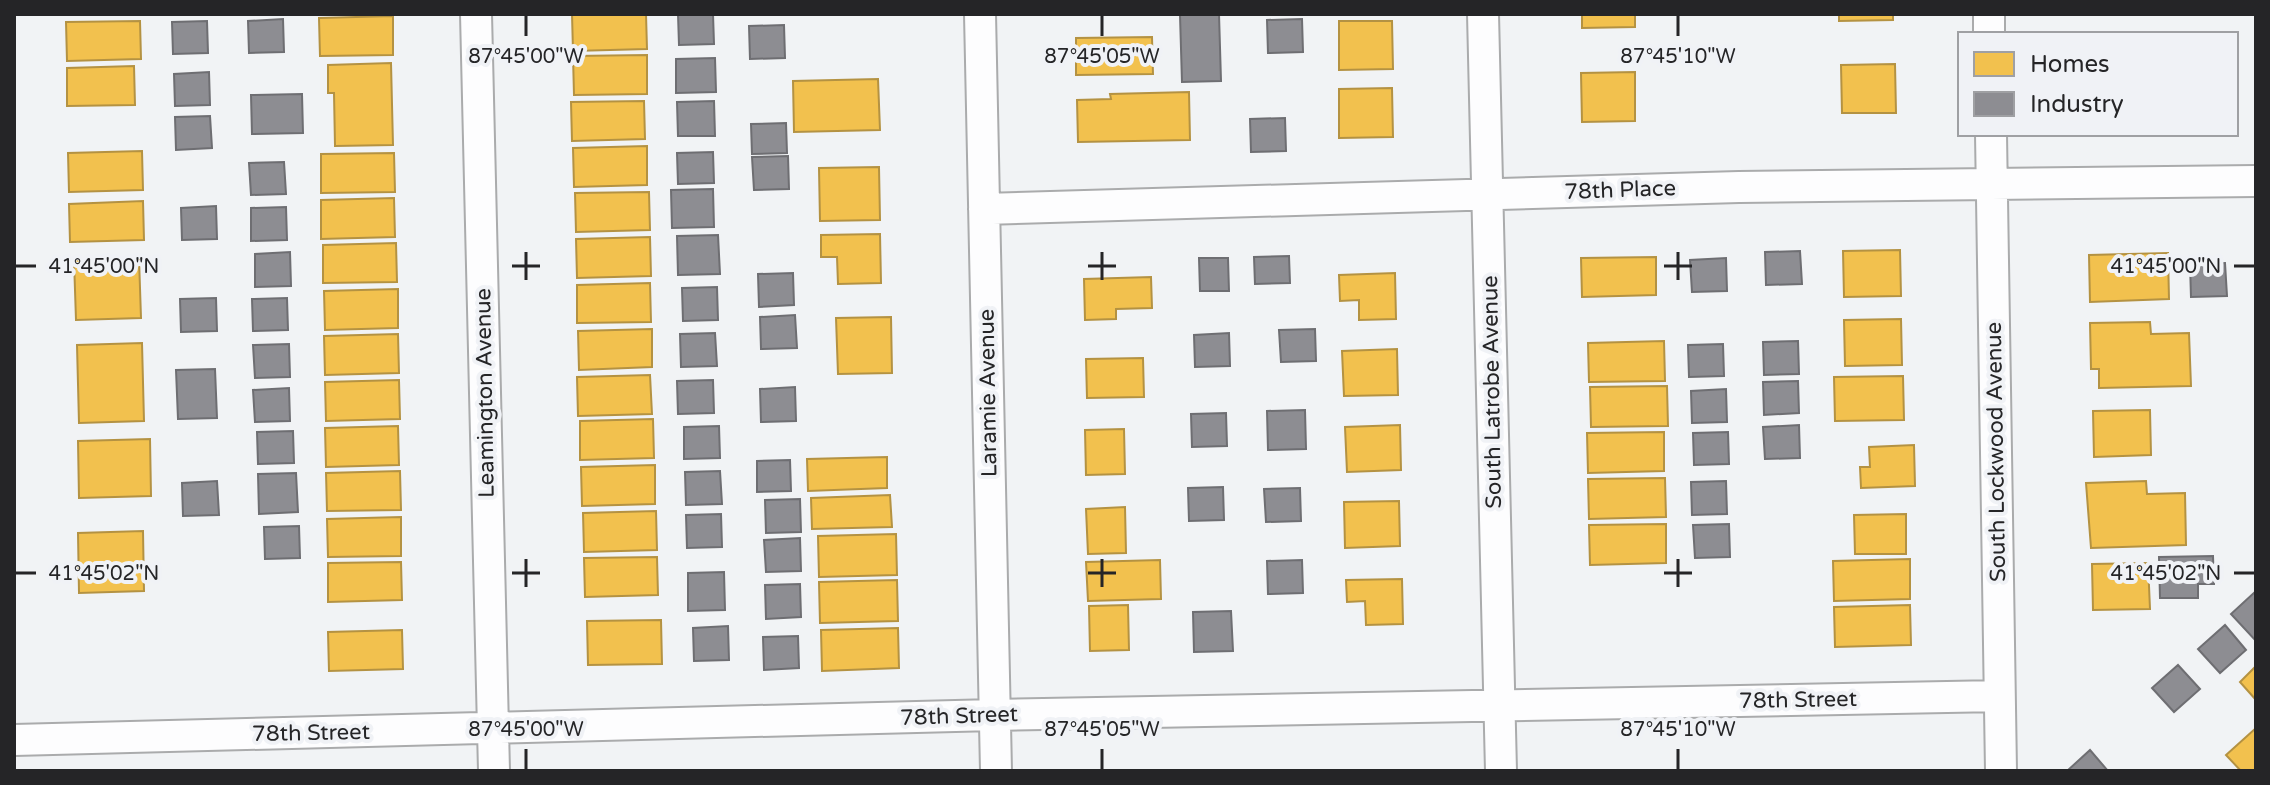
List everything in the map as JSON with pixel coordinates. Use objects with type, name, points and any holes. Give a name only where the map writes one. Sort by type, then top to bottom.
[{"type":"street","name":"Leamington Avenue","points":[[476,14],[494,771]]},
{"type":"street","name":"Laramie Avenue","points":[[980,14],[996,771]]},
{"type":"street","name":"South Latrobe Avenue","points":[[1483,14],[1501,771]]},
{"type":"street","name":"South Lockwood Avenue","points":[[1991,136],[2001,771]]},
{"type":"street","name":"78th Place","points":[[984,209],[1739,187],[2256,181]]},
{"type":"street","name":"78th Street","points":[[14,740],[994,715],[1999,696]]},
{"type":"building: Homes","points":[[572,14],[646,14],[647,49],[573,51]]},
{"type":"building: Homes","points":[[1582,14],[1635,14],[1635,27],[1582,28]]},
{"type":"building: Homes","points":[[1839,14],[1893,14],[1893,20],[1839,21]]},
{"type":"building: Homes","points":[[393,16],[393,55],[320,56],[319,18]]},
{"type":"building: Homes","points":[[140,21],[141,59],[67,61],[66,22]]},
{"type":"building: Homes","points":[[1339,21],[1392,21],[1393,69],[1339,70]]},
{"type":"building: Homes","points":[[1152,37],[1153,74],[1076,75],[1076,38]]},
{"type":"building: Homes","points":[[647,55],[647,94],[574,95],[573,56]]},
{"type":"building: Homes","points":[[391,63],[393,145],[335,146],[334,93],[328,93],[328,65]]},
{"type":"building: Homes","points":[[1895,64],[1896,113],[1842,113],[1841,65]]},
{"type":"building: Homes","points":[[134,66],[135,105],[67,106],[67,68]]},
{"type":"building: Homes","points":[[1635,72],[1635,121],[1582,122],[1581,73]]},
{"type":"building: Homes","points":[[878,79],[880,130],[794,132],[793,81]]},
{"type":"building: Homes","points":[[1392,88],[1393,137],[1339,138],[1339,89]]},
{"type":"building: Homes","points":[[1189,92],[1190,140],[1078,142],[1077,100],[1111,99],[1110,94]]},
{"type":"building: Homes","points":[[644,101],[645,139],[572,141],[571,102]]},
{"type":"building: Homes","points":[[647,146],[647,185],[574,187],[573,148]]},
{"type":"building: Homes","points":[[142,151],[143,190],[69,192],[68,153]]},
{"type":"building: Homes","points":[[394,153],[395,192],[321,193],[321,154]]},
{"type":"building: Homes","points":[[879,167],[880,220],[820,221],[819,168]]},
{"type":"building: Homes","points":[[649,192],[650,230],[576,232],[575,193]]},
{"type":"building: Homes","points":[[394,198],[395,237],[321,239],[321,200]]},
{"type":"building: Homes","points":[[143,201],[144,240],[70,242],[69,204]]},
{"type":"building: Homes","points":[[880,234],[881,283],[838,284],[837,257],[821,257],[821,235]]},
{"type":"building: Homes","points":[[650,237],[651,276],[577,278],[576,239]]},
{"type":"building: Homes","points":[[396,243],[397,282],[323,283],[323,245]]},
{"type":"building: Homes","points":[[1900,250],[1901,296],[1844,297],[1843,251]]},
{"type":"building: Homes","points":[[2168,253],[2169,299],[2090,302],[2089,255]]},
{"type":"building: Homes","points":[[1656,257],[1656,295],[1582,297],[1581,258]]},
{"type":"building: Homes","points":[[139,258],[141,318],[76,320],[74,260]]},
{"type":"building: Homes","points":[[1395,273],[1396,319],[1359,320],[1359,300],[1340,301],[1339,275]]},
{"type":"building: Homes","points":[[1151,277],[1152,308],[1116,309],[1116,319],[1085,320],[1084,279]]},
{"type":"building: Homes","points":[[650,283],[651,322],[577,323],[577,285]]},
{"type":"building: Homes","points":[[398,289],[398,328],[325,330],[324,291]]},
{"type":"building: Homes","points":[[891,317],[892,373],[838,374],[836,318]]},
{"type":"building: Homes","points":[[1901,319],[1902,365],[1845,366],[1844,320]]},
{"type":"building: Homes","points":[[2150,322],[2151,334],[2189,333],[2191,386],[2099,388],[2099,369],[2091,369],[2090,323]]},
{"type":"building: Homes","points":[[652,329],[652,367],[579,370],[578,331]]},
{"type":"building: Homes","points":[[398,334],[399,373],[325,375],[324,336]]},
{"type":"building: Homes","points":[[1664,341],[1665,381],[1589,382],[1588,343]]},
{"type":"building: Homes","points":[[142,343],[144,421],[79,423],[77,345]]},
{"type":"building: Homes","points":[[1397,349],[1398,395],[1344,396],[1342,351]]},
{"type":"building: Homes","points":[[1143,358],[1144,397],[1087,398],[1086,359]]},
{"type":"building: Homes","points":[[650,375],[652,414],[578,416],[577,377]]},
{"type":"building: Homes","points":[[1903,376],[1904,420],[1835,421],[1834,377]]},
{"type":"building: Homes","points":[[399,380],[400,419],[326,421],[325,382]]},
{"type":"building: Homes","points":[[1667,386],[1668,426],[1591,427],[1590,387]]},
{"type":"building: Homes","points":[[2150,410],[2151,455],[2094,457],[2093,411]]},
{"type":"building: Homes","points":[[653,419],[654,458],[580,460],[580,421]]},
{"type":"building: Homes","points":[[1400,425],[1401,470],[1347,472],[1345,427]]},
{"type":"building: Homes","points":[[398,426],[399,465],[326,467],[325,428]]},
{"type":"building: Homes","points":[[1124,429],[1125,474],[1086,475],[1085,430]]},
{"type":"building: Homes","points":[[1664,432],[1664,471],[1588,473],[1587,433]]},
{"type":"building: Homes","points":[[150,439],[151,496],[79,498],[78,441]]},
{"type":"building: Homes","points":[[1914,445],[1915,486],[1861,488],[1860,467],[1870,467],[1869,447]]},
{"type":"building: Homes","points":[[887,457],[887,488],[808,491],[807,459]]},
{"type":"building: Homes","points":[[655,465],[655,504],[582,506],[581,467]]},
{"type":"building: Homes","points":[[400,471],[401,510],[327,511],[326,473]]},
{"type":"building: Homes","points":[[1665,478],[1666,517],[1589,519],[1588,479]]},
{"type":"building: Homes","points":[[2146,481],[2147,494],[2185,493],[2186,545],[2091,548],[2086,483]]},
{"type":"building: Homes","points":[[890,495],[892,527],[812,529],[811,498]]},
{"type":"building: Homes","points":[[1399,501],[1400,546],[1345,548],[1344,502]]},
{"type":"building: Homes","points":[[1125,507],[1126,553],[1088,554],[1086,509]]},
{"type":"building: Homes","points":[[656,511],[657,550],[584,552],[583,513]]},
{"type":"building: Homes","points":[[1906,514],[1906,554],[1855,554],[1854,515]]},
{"type":"building: Homes","points":[[401,517],[401,556],[328,557],[327,519]]},
{"type":"building: Homes","points":[[1666,524],[1666,563],[1590,565],[1589,525]]},
{"type":"building: Homes","points":[[143,531],[144,591],[79,593],[78,533]]},
{"type":"building: Homes","points":[[896,534],[897,575],[819,577],[818,536]]},
{"type":"building: Homes","points":[[657,557],[658,595],[585,597],[584,558]]},
{"type":"building: Homes","points":[[1910,559],[1910,599],[1834,601],[1833,561]]},
{"type":"building: Homes","points":[[1160,560],[1161,599],[1088,601],[1086,562]]},
{"type":"building: Homes","points":[[401,562],[402,600],[328,602],[328,563]]},
{"type":"building: Homes","points":[[2148,563],[2150,609],[2093,610],[2092,564]]},
{"type":"building: Homes","points":[[1402,579],[1403,624],[1366,625],[1365,601],[1347,602],[1346,580]]},
{"type":"building: Homes","points":[[897,580],[898,621],[820,623],[819,582]]},
{"type":"building: Homes","points":[[1128,605],[1129,650],[1090,651],[1089,606]]},
{"type":"building: Homes","points":[[1910,605],[1911,645],[1835,647],[1834,607]]},
{"type":"building: Homes","points":[[661,620],[662,664],[588,665],[587,621]]},
{"type":"building: Homes","points":[[898,628],[899,668],[822,671],[821,630]]},
{"type":"building: Homes","points":[[402,630],[403,669],[329,671],[328,632]]},
{"type":"building: Homes","points":[[2256,666],[2256,700],[2240,682]]},
{"type":"building: Homes","points":[[2256,728],[2256,771],[2241,771],[2226,755]]},
{"type":"building: Industry","points":[[678,14],[713,14],[714,44],[679,45]]},
{"type":"building: Industry","points":[[1219,14],[1221,81],[1182,82],[1180,15]]},
{"type":"building: Industry","points":[[283,19],[284,52],[249,53],[248,21]]},
{"type":"building: Industry","points":[[1302,19],[1303,52],[1268,53],[1267,20]]},
{"type":"building: Industry","points":[[207,21],[208,53],[173,54],[172,22]]},
{"type":"building: Industry","points":[[784,25],[785,58],[750,59],[749,26]]},
{"type":"building: Industry","points":[[715,58],[716,92],[676,93],[676,59]]},
{"type":"building: Industry","points":[[209,72],[210,105],[175,106],[174,74]]},
{"type":"building: Industry","points":[[302,94],[303,133],[252,134],[251,95]]},
{"type":"building: Industry","points":[[714,101],[715,136],[678,136],[677,102]]},
{"type":"building: Industry","points":[[210,116],[212,148],[176,150],[175,117]]},
{"type":"building: Industry","points":[[1285,118],[1286,151],[1251,152],[1250,119]]},
{"type":"building: Industry","points":[[786,123],[787,153],[752,154],[751,124]]},
{"type":"building: Industry","points":[[713,152],[714,183],[678,184],[677,153]]},
{"type":"building: Industry","points":[[788,156],[789,189],[754,190],[752,157]]},
{"type":"building: Industry","points":[[284,162],[286,194],[251,195],[249,163]]},
{"type":"building: Industry","points":[[713,189],[714,227],[672,228],[671,190]]},
{"type":"building: Industry","points":[[216,206],[217,239],[182,240],[181,208]]},
{"type":"building: Industry","points":[[286,207],[287,240],[251,241],[251,208]]},
{"type":"building: Industry","points":[[718,235],[720,274],[678,275],[677,236]]},
{"type":"building: Industry","points":[[1800,251],[1802,284],[1766,285],[1765,252]]},
{"type":"building: Industry","points":[[290,252],[291,286],[255,287],[255,254]]},
{"type":"building: Industry","points":[[1289,256],[1290,283],[1255,284],[1254,257]]},
{"type":"building: Industry","points":[[1199,258],[1228,258],[1229,291],[1200,291]]},
{"type":"building: Industry","points":[[1726,258],[1727,291],[1692,292],[1690,260]]},
{"type":"building: Industry","points":[[2225,263],[2227,296],[2191,297],[2190,264]]},
{"type":"building: Industry","points":[[793,273],[794,305],[759,307],[758,274]]},
{"type":"building: Industry","points":[[717,287],[718,320],[683,321],[682,288]]},
{"type":"building: Industry","points":[[216,298],[217,331],[181,332],[180,299]]},
{"type":"building: Industry","points":[[287,298],[288,330],[253,331],[252,299]]},
{"type":"building: Industry","points":[[795,315],[797,348],[761,349],[760,317]]},
{"type":"building: Industry","points":[[1315,329],[1316,361],[1281,362],[1279,330]]},
{"type":"building: Industry","points":[[715,333],[717,366],[681,367],[680,334]]},
{"type":"building: Industry","points":[[1229,333],[1230,366],[1195,367],[1194,335]]},
{"type":"building: Industry","points":[[1798,341],[1799,374],[1764,375],[1763,342]]},
{"type":"building: Industry","points":[[289,344],[290,377],[255,378],[253,345]]},
{"type":"building: Industry","points":[[1723,344],[1724,376],[1689,377],[1688,345]]},
{"type":"building: Industry","points":[[215,369],[217,418],[178,419],[176,370]]},
{"type":"building: Industry","points":[[713,380],[714,413],[678,414],[677,381]]},
{"type":"building: Industry","points":[[1798,381],[1799,413],[1764,415],[1763,382]]},
{"type":"building: Industry","points":[[795,387],[796,421],[761,422],[760,389]]},
{"type":"building: Industry","points":[[289,388],[290,421],[255,422],[253,390]]},
{"type":"building: Industry","points":[[1726,389],[1727,422],[1692,423],[1691,391]]},
{"type":"building: Industry","points":[[1305,410],[1306,449],[1268,450],[1267,411]]},
{"type":"building: Industry","points":[[1226,413],[1227,446],[1192,447],[1191,414]]},
{"type":"building: Industry","points":[[1799,425],[1800,458],[1765,459],[1763,427]]},
{"type":"building: Industry","points":[[719,426],[720,458],[684,459],[684,427]]},
{"type":"building: Industry","points":[[293,431],[294,463],[258,464],[257,432]]},
{"type":"building: Industry","points":[[1728,432],[1729,464],[1694,465],[1693,433]]},
{"type":"building: Industry","points":[[790,460],[791,491],[757,492],[757,461]]},
{"type":"building: Industry","points":[[720,471],[722,504],[686,505],[685,472]]},
{"type":"building: Industry","points":[[296,473],[298,512],[259,514],[258,474]]},
{"type":"building: Industry","points":[[217,481],[219,515],[183,516],[182,483]]},
{"type":"building: Industry","points":[[1726,481],[1727,514],[1692,515],[1691,482]]},
{"type":"building: Industry","points":[[1223,487],[1224,520],[1189,521],[1188,488]]},
{"type":"building: Industry","points":[[1300,488],[1301,521],[1266,522],[1264,489]]},
{"type":"building: Industry","points":[[800,499],[801,532],[766,533],[765,500]]},
{"type":"building: Industry","points":[[721,514],[722,547],[687,548],[686,515]]},
{"type":"building: Industry","points":[[1729,524],[1730,557],[1695,558],[1693,525]]},
{"type":"building: Industry","points":[[299,526],[300,558],[265,559],[264,527]]},
{"type":"building: Industry","points":[[800,538],[801,571],[766,572],[764,540]]},
{"type":"building: Industry","points":[[2213,556],[2214,584],[2198,584],[2198,598],[2160,598],[2159,557]]},
{"type":"building: Industry","points":[[1302,560],[1303,593],[1268,594],[1267,561]]},
{"type":"building: Industry","points":[[724,572],[725,610],[688,611],[688,573]]},
{"type":"building: Industry","points":[[800,584],[801,617],[766,619],[765,585]]},
{"type":"building: Industry","points":[[2256,591],[2256,641],[2231,614]]},
{"type":"building: Industry","points":[[1231,611],[1233,651],[1194,652],[1193,612]]},
{"type":"building: Industry","points":[[2225,625],[2246,650],[2220,673],[2198,649]]},
{"type":"building: Industry","points":[[728,626],[729,660],[694,661],[693,628]]},
{"type":"building: Industry","points":[[798,636],[799,668],[764,670],[763,637]]},
{"type":"building: Industry","points":[[2178,665],[2200,689],[2174,712],[2152,688]]},
{"type":"building: Industry","points":[[2090,750],[2108,771],[2067,771]]}]
